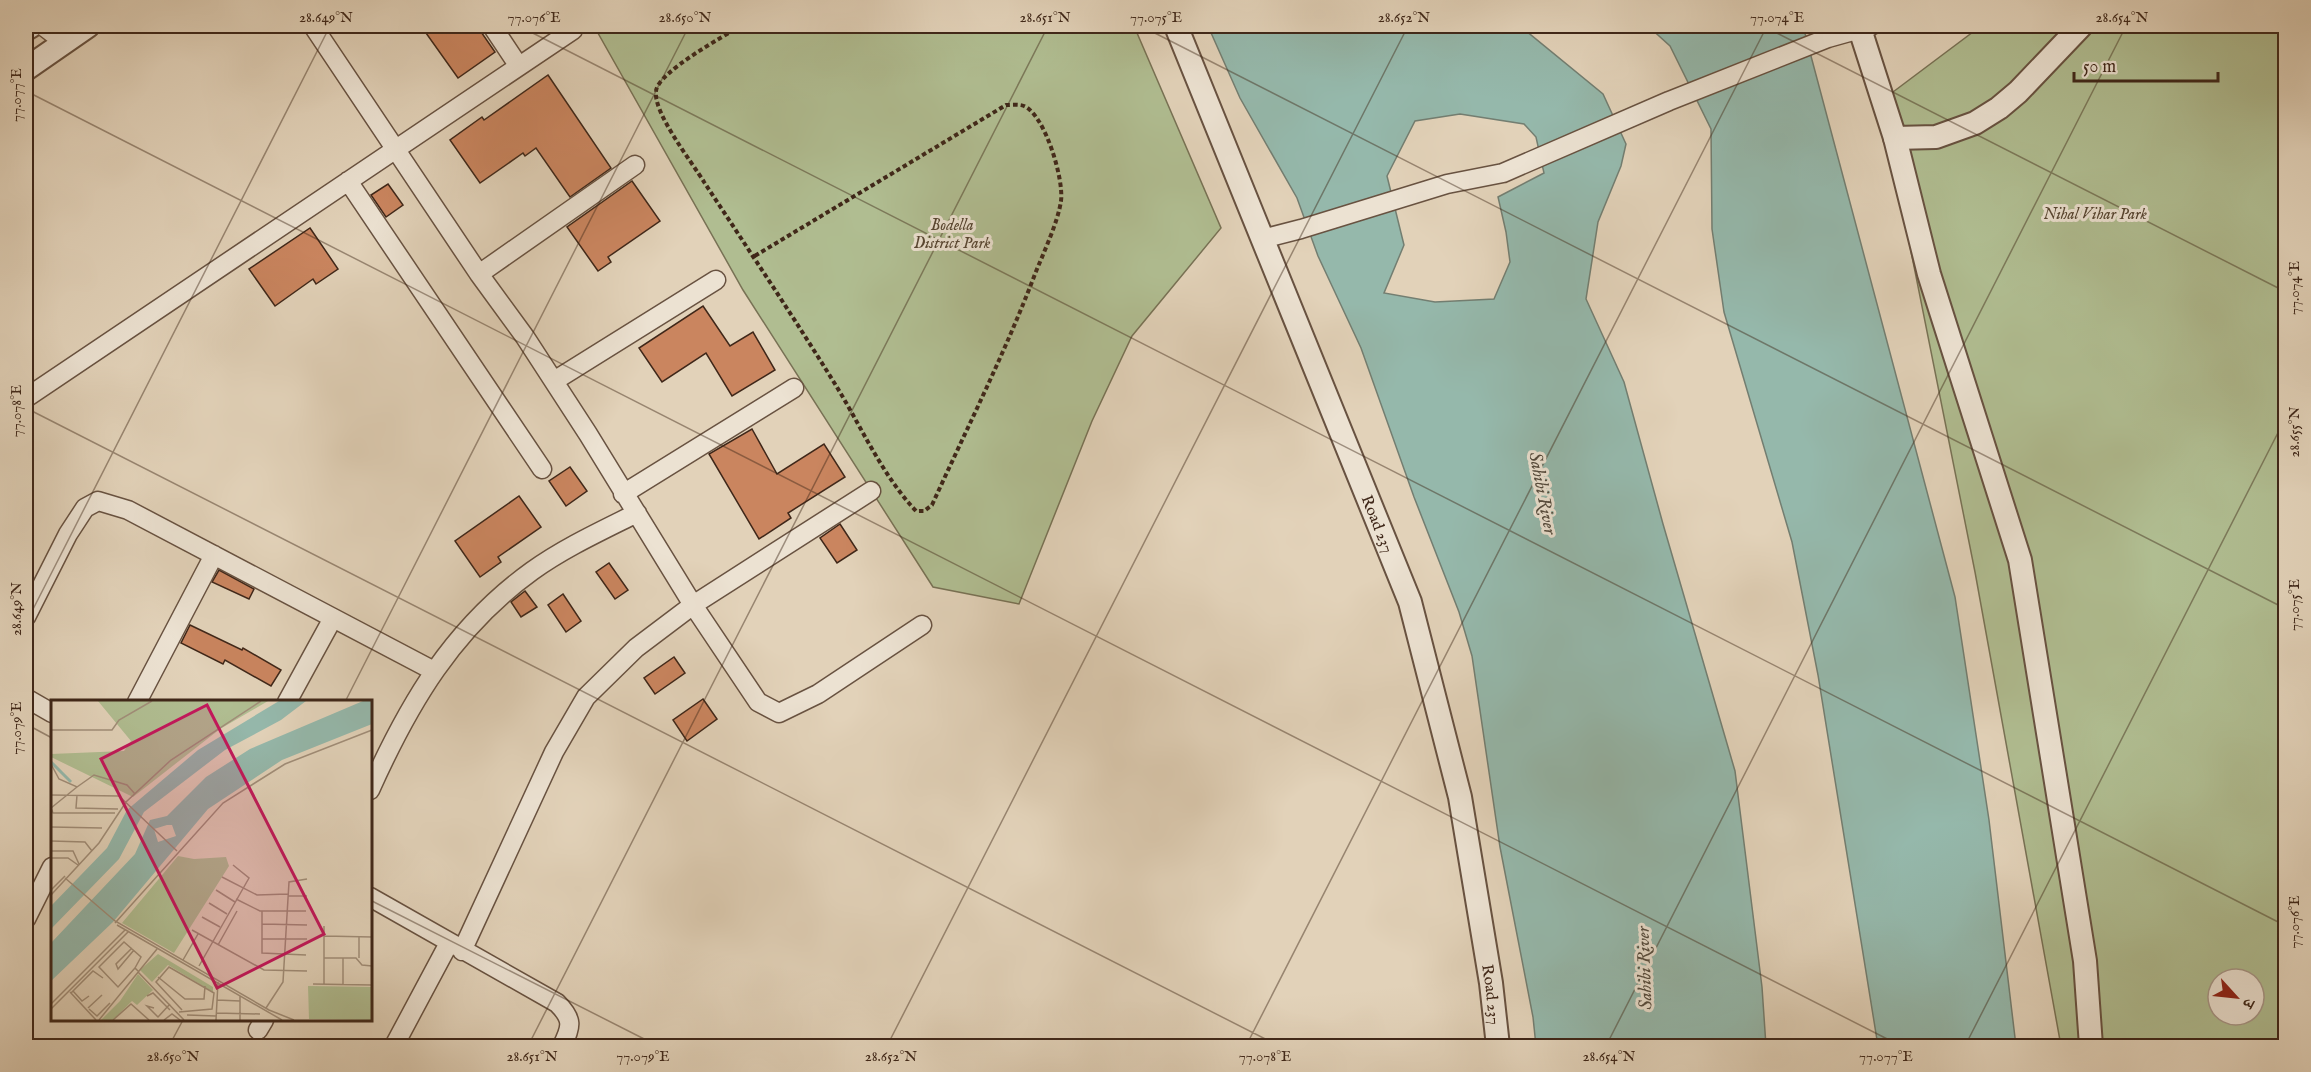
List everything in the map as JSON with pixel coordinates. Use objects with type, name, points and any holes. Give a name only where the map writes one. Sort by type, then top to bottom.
[{"type":"street","points":[[26,30],[31,26]]},
{"type":"street","points":[[43,26],[64,42]]},
{"type":"street","points":[[26,69],[88,26]]},
{"type":"street","points":[[313,26],[479,274],[554,381],[693,605],[758,702],[779,713],[818,694],[922,625]]},
{"type":"street","points":[[492,26],[518,65]]},
{"type":"street","name":"Road 237","points":[[1176,26],[1410,602],[1461,797],[1491,984],[1498,1047]]},
{"type":"street","points":[[1895,138],[1936,137],[1975,123],[1999,108],[2018,92],[2081,26]]},
{"type":"street","points":[[1262,239],[1447,184],[1503,173],[1689,93],[1828,38],[1864,27],[1929,274],[2020,560],[2085,961],[2091,1047]]},
{"type":"street","points":[[26,398],[573,30]]},
{"type":"street","points":[[479,274],[635,165]]},
{"type":"street","points":[[348,181],[542,469]]},
{"type":"street","points":[[554,381],[716,280]]},
{"type":"street","points":[[623,494],[794,388]]},
{"type":"street","points":[[394,1047],[456,947],[554,752],[586,698],[636,648],[693,605],[871,492]]},
{"type":"street","points":[[26,617],[68,534],[85,508],[98,501],[128,510],[434,671]]},
{"type":"street","points":[[372,786],[408,713],[434,671],[446,654],[500,597],[533,570],[572,546],[637,513]]},
{"type":"street","points":[[138,700],[214,555]]},
{"type":"street","points":[[288,700],[333,618]]},
{"type":"street","points":[[26,698],[51,712]]},
{"type":"street","points":[[26,919],[51,869]]},
{"type":"street","points":[[372,898],[557,1002],[568,1013],[570,1030],[562,1047]]},
{"type":"path","points":[[741,26],[676,67],[660,82],[656,91],[658,111],[835,384],[896,487],[916,511],[924,511],[932,505],[1023,307],[1061,200],[1057,169],[1047,134],[1034,113],[1023,105],[1006,105],[753,257]]},
{"type":"green space","name":"Bodella District Park","points":[[594,26],[1134,26],[1221,228],[1132,336],[1092,421],[1019,604],[933,587],[743,290]]},
{"type":"green space","name":"Nihal Vihar Park","points":[[1981,26],[2285,26],[2286,213],[2283,219],[2286,225],[2285,1046],[2061,1046],[1975,572],[1881,101]]},
{"type":"water","name":"Sahibi River","points":[[1208,26],[1520,26],[1603,94],[1626,144],[1621,166],[1598,222],[1586,299],[1624,382],[1735,771],[1762,987],[1766,1046],[1536,1046],[1533,1017],[1500,847],[1472,656],[1459,612],[1414,497],[1361,348],[1318,256],[1297,198],[1240,98]],"holes":[[[1460,114],[1524,124],[1536,137],[1544,173],[1498,197],[1510,262],[1494,299],[1435,302],[1384,293],[1404,245],[1387,176],[1415,121]]]},
{"type":"water","points":[[1648,26],[1803,26],[1955,597],[1989,820],[2016,1046],[1878,1046],[1818,675],[1792,542],[1724,312],[1712,229],[1711,129],[1670,46]]},
{"type":"building","points":[[421,26],[477,26],[495,52],[458,78]]},
{"type":"building","points":[[548,75],[611,168],[570,197],[536,148],[525,156],[523,153],[480,183],[450,140],[482,117],[484,120]]},
{"type":"building","points":[[632,181],[660,221],[608,257],[611,262],[598,271],[567,227]]},
{"type":"building","points":[[388,184],[403,205],[386,217],[371,195]]},
{"type":"building","points":[[310,228],[338,269],[316,284],[313,279],[275,306],[249,269]]},
{"type":"building","points":[[703,306],[730,346],[753,332],[775,370],[732,396],[706,353],[662,382],[639,348]]},
{"type":"building","points":[[752,429],[777,474],[824,444],[845,477],[788,513],[791,518],[759,539],[709,454]]},
{"type":"building","points":[[570,467],[587,491],[566,506],[549,481]]},
{"type":"building","points":[[519,496],[541,527],[498,557],[501,562],[480,577],[455,541]]},
{"type":"building","points":[[840,524],[857,550],[837,563],[820,538]]},
{"type":"building","points":[[609,563],[628,590],[615,599],[596,572]]},
{"type":"building","points":[[219,570],[254,589],[249,599],[212,582]]},
{"type":"building","points":[[525,591],[537,607],[521,617],[511,602]]},
{"type":"building","points":[[563,594],[581,621],[566,632],[548,605]]},
{"type":"building","points":[[190,625],[242,650],[243,648],[281,670],[271,686],[225,660],[223,664],[181,643]]},
{"type":"building","points":[[674,657],[685,673],[655,694],[644,678]]},
{"type":"building","points":[[703,699],[717,719],[687,741],[673,720]]}]
